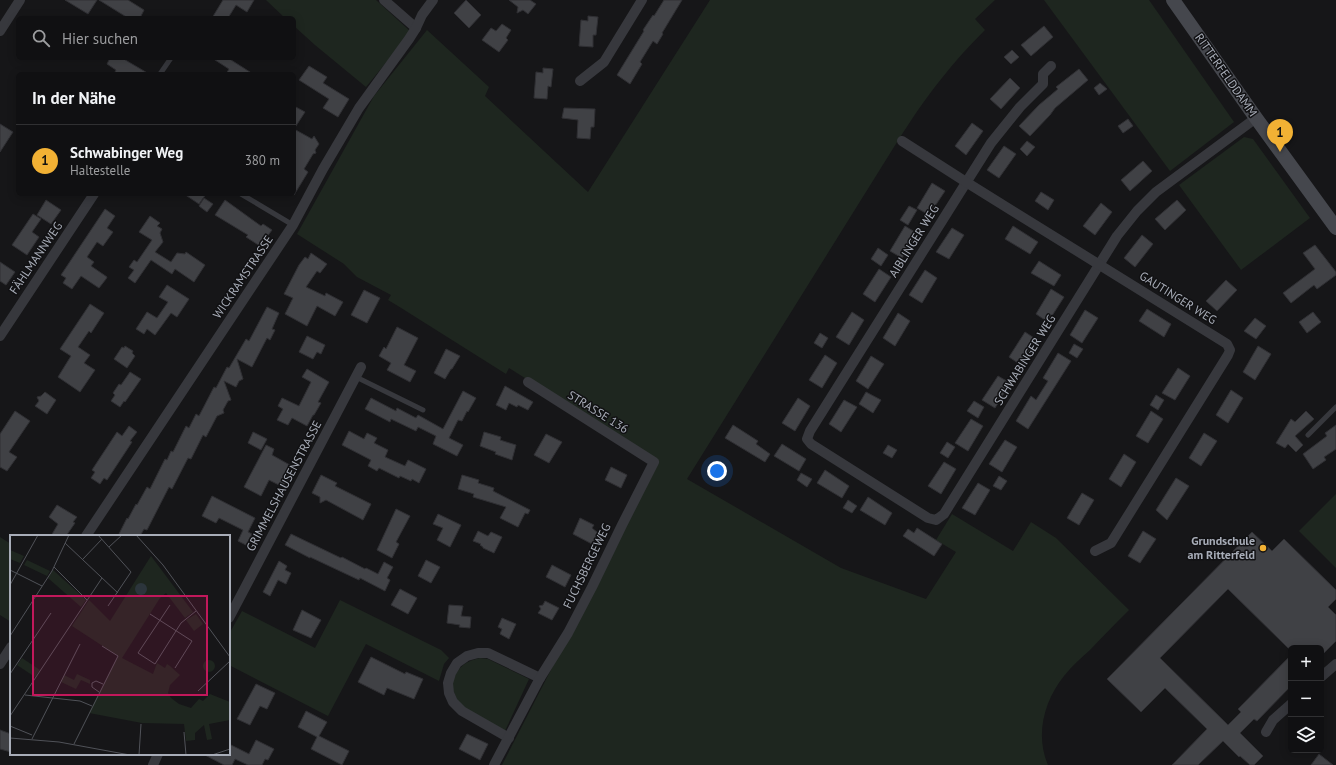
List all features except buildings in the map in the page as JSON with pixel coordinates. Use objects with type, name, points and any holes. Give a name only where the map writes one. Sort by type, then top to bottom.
[{"type":"main road","name":"RITTERFELDDAMM","points":[[1173,0],[1336,228]]},
{"type":"street","points":[[0,31],[20,0]]},
{"type":"street","points":[[384,0],[416,28]]},
{"type":"street","name":"WICKRAMSTRASSE","points":[[87,535],[293,225],[323,169],[359,108],[416,28],[422,15],[433,0]]},
{"type":"street","points":[[580,81],[604,62],[642,0]]},
{"type":"street","name":"AIBLINGER WEG","points":[[807,439],[810,431],[991,143],[1020,107],[1043,84],[1043,74],[1051,66]]},
{"type":"street","name":"SCHWABINGER WEG","points":[[807,439],[811,444],[928,518],[936,520],[944,514],[1117,236],[1137,211],[1156,192],[1256,118]]},
{"type":"street","name":"GAUTINGER WEG","points":[[902,141],[1227,344],[1230,350],[1111,543],[1095,552]]},
{"type":"street","name":"FÄHLMANNWEG","points":[[0,336],[93,196]]},
{"type":"street","name":"GRIMMELSHAUSENSTRASSE","points":[[230,616],[361,367]]},
{"type":"street","name":"STRASSE 136","points":[[528,382],[654,462]]},
{"type":"street","name":"FUCHSBERGEWEG","points":[[494,765],[540,678],[568,633],[592,588],[654,462]]},
{"type":"street","points":[[0,664],[10,649]]},
{"type":"street","points":[[508,738],[462,711],[453,702],[449,693],[448,683],[451,673],[457,663],[467,656],[478,653],[488,653],[540,678]]},
{"type":"street","points":[[1324,674],[1336,664]]},
{"type":"street","points":[[1266,732],[1274,720],[1288,707]]},
{"type":"street","points":[[153,765],[158,755]]},
{"type":"lane","points":[[161,72],[170,60]]},
{"type":"lane","points":[[244,196],[293,225]]},
{"type":"lane","points":[[356,377],[423,410]]},
{"type":"lane","points":[[1308,435],[1336,407]]},
{"type":"shaded area","points":[[266,0],[376,0],[411,32],[366,87],[296,28],[296,16],[283,16]]},
{"type":"shaded area","points":[[710,0],[995,0],[975,19],[985,30],[947,72],[911,120],[687,479],[841,568],[926,599],[956,552],[936,540],[952,514],[1013,551],[1031,522],[1056,538],[1129,610],[1070,669],[1051,696],[1042,730],[1044,754],[1048,765],[502,765],[658,462],[509,368],[506,374],[388,300],[391,295],[357,277],[344,264],[297,234],[374,96],[427,30],[489,87],[485,96],[588,192]]},
{"type":"shaded area","points":[[1044,0],[1149,0],[1234,122],[1170,171]]},
{"type":"shaded area","points":[[1244,137],[1253,139],[1310,218],[1241,270],[1179,185]]},
{"type":"shaded area","points":[[1336,494],[1336,568],[1299,531]]},
{"type":"shaded area","points":[[0,537],[10,543],[10,621],[0,615]]},
{"type":"shaded area","points":[[340,600],[441,650],[449,658],[444,664],[439,681],[366,644],[328,716],[230,666],[230,632],[242,611],[315,648]]},
{"type":"shaded area","points":[[480,658],[488,659],[529,679],[505,731],[460,707],[451,685],[458,670],[464,664]]},
{"type":"place","name":"Schwabinger Weg","points":[[1280,152]]},
{"type":"place","name":"Grundschule am Ritterfeld","points":[[1263,548]]}]
